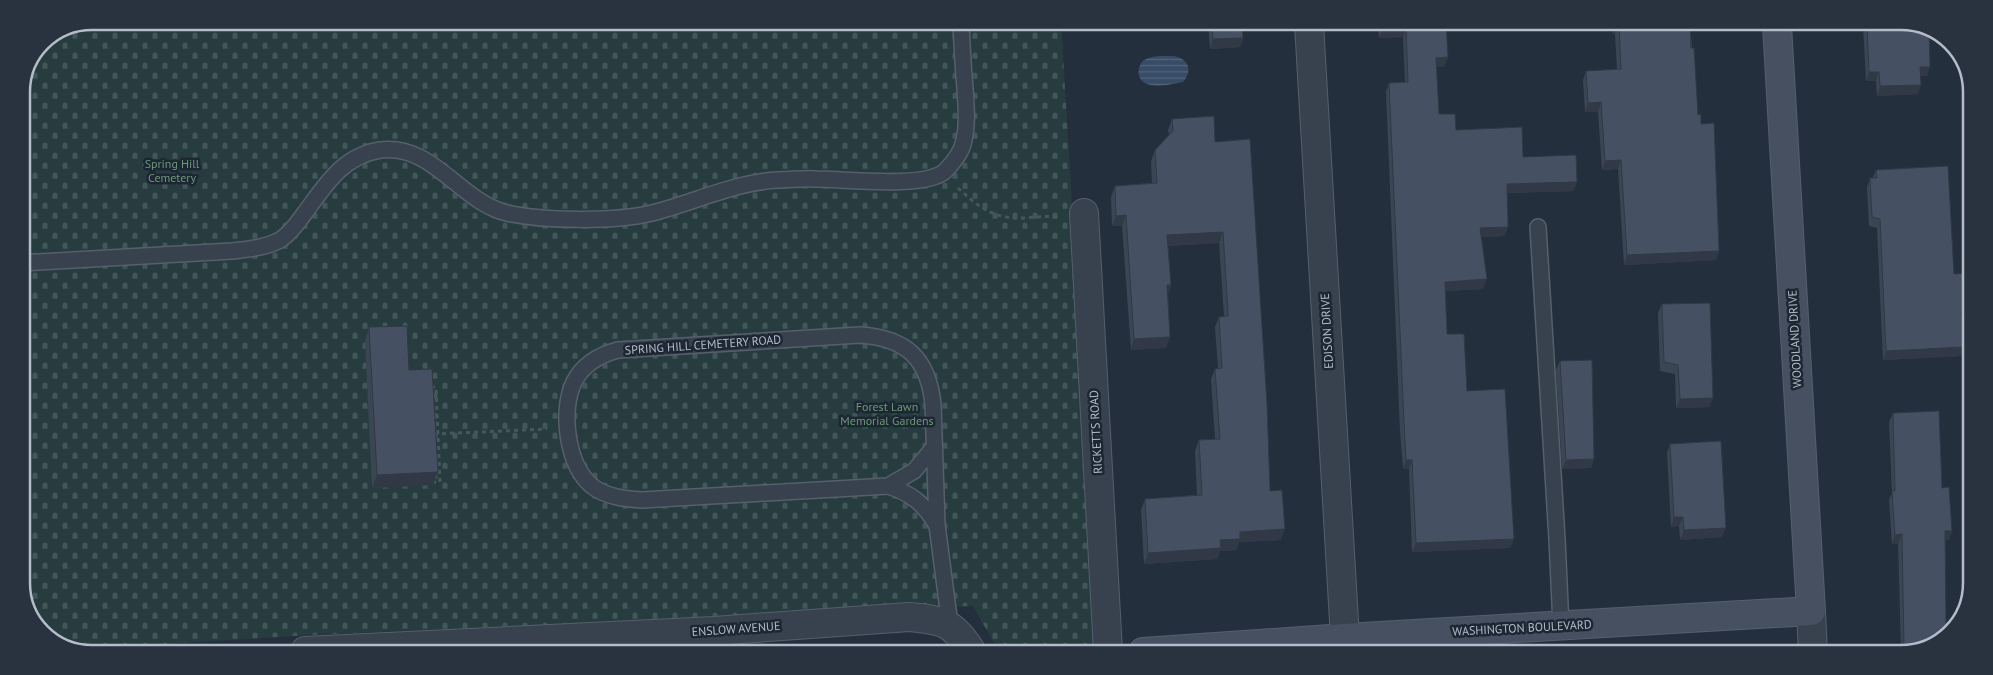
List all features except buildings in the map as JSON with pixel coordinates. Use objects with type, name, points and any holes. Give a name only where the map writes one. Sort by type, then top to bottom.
[{"type":"street","name":"EDISON DRIVE","points":[[1309,30],[1345,638]]},
{"type":"street","name":"WOODLAND DRIVE","points":[[1777,30],[1813,645]]},
{"type":"street","name":"RICKETTS ROAD","points":[[1084,221],[1108,645]]},
{"type":"street","name":"WASHINGTON BOULEVARD","points":[[1244,645],[1811,610]]},
{"type":"street","name":"ENSLOW AVENUE","points":[[428,645],[714,631],[909,617],[933,619],[950,625]]},
{"type":"street","points":[[950,625],[966,645]]},
{"type":"lane","points":[[30,262],[232,251],[262,247],[280,240],[298,223],[330,178],[345,164],[362,155],[382,150],[402,151],[422,158],[485,204],[505,212],[534,217],[601,219],[649,214],[766,181],[812,179],[898,181],[918,180],[943,174],[958,157],[964,141],[967,120],[961,30]]},
{"type":"lane","points":[[1538,227],[1561,626]]},
{"type":"lane","name":"SPRING HILL CEMETERY ROAD","points":[[937,525],[928,511],[916,499],[904,491],[888,486],[642,500],[623,499],[608,494],[592,486],[581,474],[573,460],[568,429],[570,393],[577,377],[589,363],[602,354],[618,350],[860,335],[890,339],[905,347],[917,358],[926,372],[931,387],[937,525],[950,625]]},
{"type":"lane","name":"SPRING HILL CEMETERY ROAD","points":[[888,486],[914,470],[934,447]]},
{"type":"path","points":[[943,174],[976,205],[991,213],[1014,218],[1046,216],[1084,221]]},
{"type":"path","points":[[428,387],[436,387],[440,482],[433,482]]},
{"type":"path","points":[[430,434],[549,429]]},
{"type":"green space","points":[[92,30],[1061,30],[1099,642],[1089,645],[995,645],[973,606],[311,635],[150,645],[92,645],[64,639],[48,627],[35,607],[30,588],[30,92],[31,80],[40,57],[57,40],[80,31]]},
{"type":"water","points":[[1156,56],[1174,56],[1183,60],[1188,66],[1188,74],[1183,82],[1155,86],[1143,82],[1139,76],[1139,68],[1143,61]]},
{"type":"park label","name":"Spring Hill Cemetery","points":[[172,171]]},
{"type":"park label","name":"Forest Lawn Memorial Gardens","points":[[887,414]]}]
